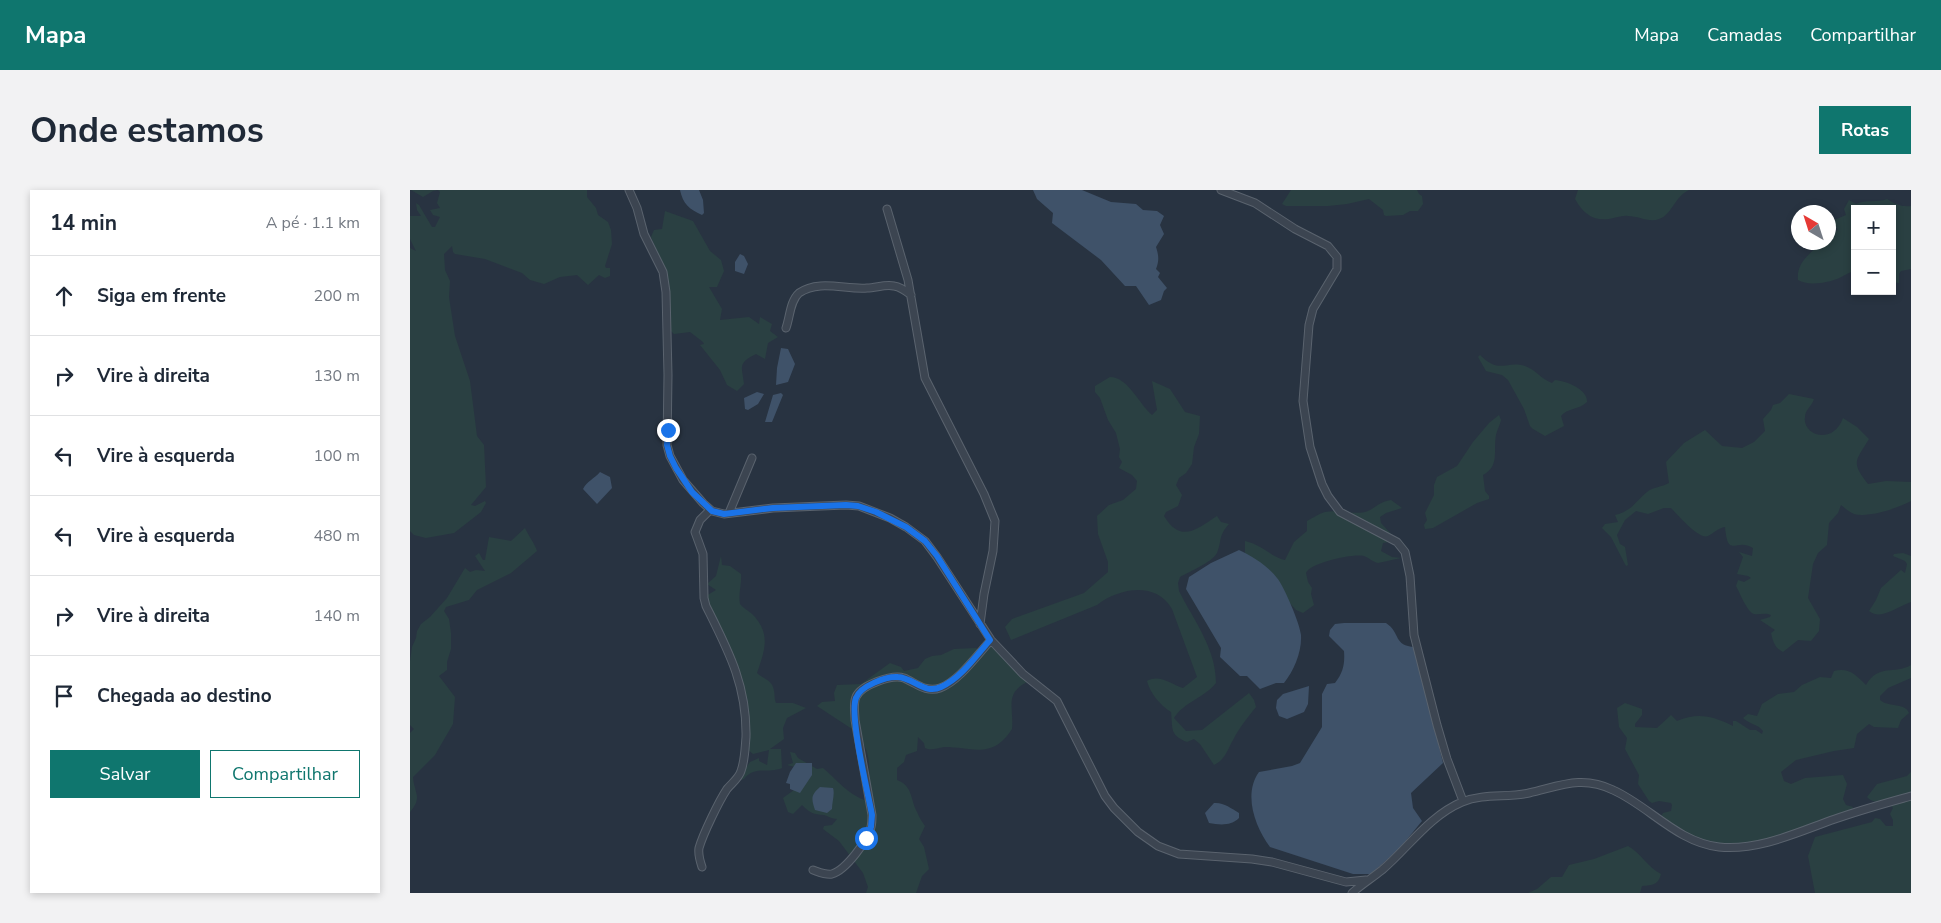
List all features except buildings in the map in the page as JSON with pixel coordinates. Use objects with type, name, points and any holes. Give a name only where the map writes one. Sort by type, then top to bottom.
[{"type":"street","points":[[629,190],[637,208],[644,234],[663,272],[666,292],[667,445],[670,456],[684,480],[692,492],[710,510],[724,514],[773,508],[858,506],[890,518],[906,527],[925,541],[937,556],[990,640],[1023,674],[1057,701],[1110,802],[1125,821],[1158,846],[1179,854],[1252,859],[1272,862],[1346,882],[1366,880]]},
{"type":"street","points":[[1221,190],[1255,203],[1295,229],[1328,246],[1337,258],[1337,269],[1313,309],[1309,324],[1303,401],[1310,447],[1315,467],[1328,496],[1340,512],[1397,542],[1405,552],[1410,576],[1414,635],[1437,725],[1463,802]]},
{"type":"street","points":[[887,209],[911,295],[925,378],[984,494],[995,521],[993,551],[980,624]]},
{"type":"street","points":[[786,328],[794,298],[813,287],[868,288],[894,286],[911,295]]},
{"type":"street","points":[[729,513],[752,458]]},
{"type":"street","points":[[702,867],[699,849],[727,789],[742,770],[746,735],[743,699],[736,673],[730,654],[706,606],[704,598],[703,554],[695,532],[700,520],[710,510]]},
{"type":"street","points":[[813,870],[830,874],[847,864],[871,827],[872,815],[855,720],[854,704],[856,697],[860,692],[877,681],[892,677],[903,677],[926,689],[940,688],[968,666],[990,640]]},
{"type":"street","points":[[1352,893],[1366,880],[1382,870],[1431,823],[1450,809],[1463,802],[1492,796],[1515,796],[1573,782],[1590,782],[1615,790],[1664,824],[1682,834],[1717,847],[1734,848],[1773,841],[1835,819],[1911,796]]},
{"type":"green space","points":[[411,190],[438,190],[423,197]]},
{"type":"green space","points":[[438,190],[587,190],[587,197],[596,208],[598,215],[608,222],[611,230],[612,244],[605,266],[610,268],[610,276],[605,278],[599,275],[588,285],[577,275],[560,277],[544,284],[530,280],[522,273],[485,259],[455,254],[452,246],[444,254],[445,270],[450,281],[449,297],[455,336],[470,381],[477,436],[484,445],[486,487],[471,505],[475,506],[485,501],[486,503],[481,512],[454,533],[426,538],[414,535],[410,531],[410,248],[416,251],[410,239],[410,216],[421,216],[417,210],[416,203],[432,227],[435,227],[440,217],[433,215],[430,210],[440,208],[437,203],[440,192]]},
{"type":"green space","points":[[1291,190],[1417,190],[1422,196],[1423,204],[1418,211],[1410,211],[1403,215],[1386,216],[1383,210],[1369,199],[1328,206],[1286,206],[1282,204]]},
{"type":"green space","points":[[1578,190],[1689,190],[1680,197],[1667,214],[1659,219],[1651,220],[1632,216],[1609,219],[1593,217],[1581,208],[1575,199]]},
{"type":"green space","points":[[1887,199],[1898,205],[1911,206],[1911,269],[1901,271],[1899,283],[1896,283],[1896,205],[1851,205],[1851,272],[1837,279],[1822,283],[1807,283],[1798,280],[1799,268],[1814,250],[1836,250],[1836,231],[1838,230],[1836,219],[1846,215],[1844,209],[1849,200],[1856,204]]},
{"type":"green space","points":[[665,211],[693,221],[710,251],[721,260],[724,271],[717,287],[709,287],[722,309],[720,320],[749,317],[759,324],[760,317],[772,324],[770,331],[778,337],[768,343],[765,359],[756,354],[743,363],[744,384],[737,391],[727,385],[720,370],[700,345],[704,344],[703,342],[690,332],[674,334],[669,329],[662,264],[651,237],[654,230],[662,229]]},
{"type":"green space","points":[[1480,355],[1498,366],[1525,366],[1552,383],[1555,380],[1576,386],[1584,393],[1587,402],[1564,413],[1561,416],[1564,426],[1545,436],[1530,426],[1524,409],[1508,380],[1502,375],[1486,371],[1478,357]]},
{"type":"green space","points":[[1110,377],[1122,381],[1128,386],[1152,415],[1157,410],[1152,381],[1170,389],[1185,412],[1200,416],[1199,434],[1194,447],[1192,464],[1186,473],[1179,478],[1176,485],[1182,495],[1178,506],[1166,512],[1164,516],[1170,525],[1183,532],[1189,531],[1196,529],[1217,516],[1221,522],[1229,524],[1223,532],[1219,549],[1214,557],[1180,577],[1178,583],[1179,591],[1208,646],[1215,670],[1216,683],[1206,693],[1183,708],[1174,718],[1186,731],[1202,730],[1249,693],[1256,707],[1238,731],[1224,757],[1214,765],[1200,744],[1194,739],[1187,742],[1177,737],[1172,727],[1171,712],[1156,698],[1148,685],[1147,681],[1161,679],[1183,688],[1197,677],[1172,609],[1157,594],[1137,590],[1126,591],[1097,605],[1011,640],[1005,627],[1012,619],[1084,593],[1108,572],[1108,562],[1098,534],[1097,516],[1109,505],[1123,500],[1136,489],[1137,481],[1132,475],[1119,468],[1122,462],[1119,457],[1120,449],[1116,433],[1108,420],[1100,398],[1095,392],[1095,386]]},
{"type":"green space","points":[[1789,394],[1814,399],[1805,417],[1808,429],[1813,433],[1826,435],[1832,432],[1838,427],[1843,418],[1857,427],[1869,439],[1857,462],[1859,471],[1868,484],[1886,481],[1911,482],[1911,501],[1899,507],[1867,515],[1854,514],[1841,505],[1838,513],[1829,523],[1827,545],[1818,553],[1813,564],[1808,598],[1820,619],[1819,631],[1811,641],[1798,640],[1783,652],[1776,647],[1774,642],[1771,633],[1775,630],[1760,620],[1771,615],[1751,613],[1736,586],[1738,580],[1744,582],[1751,578],[1737,574],[1743,557],[1739,552],[1752,556],[1753,548],[1747,545],[1734,546],[1728,543],[1725,527],[1718,529],[1708,536],[1704,536],[1683,521],[1671,508],[1664,508],[1648,514],[1636,511],[1625,520],[1617,535],[1620,544],[1625,547],[1628,565],[1626,566],[1611,537],[1602,528],[1605,524],[1618,522],[1615,515],[1629,509],[1649,490],[1669,483],[1666,462],[1684,443],[1705,430],[1722,446],[1742,448],[1754,442],[1765,431],[1763,419],[1773,405],[1780,403]]},
{"type":"green space","points":[[1499,415],[1501,420],[1495,441],[1494,463],[1483,475],[1485,491],[1489,499],[1477,503],[1433,528],[1425,529],[1424,525],[1427,520],[1425,513],[1434,495],[1434,485],[1437,477],[1457,466],[1473,442],[1489,423]]},
{"type":"green space","points":[[1391,500],[1402,508],[1380,517],[1381,523],[1391,534],[1389,542],[1383,543],[1381,551],[1392,557],[1401,558],[1378,563],[1359,555],[1323,562],[1309,569],[1306,573],[1312,588],[1311,594],[1314,605],[1303,613],[1296,610],[1245,553],[1245,541],[1257,545],[1285,560],[1294,542],[1307,531],[1307,521],[1325,512],[1365,512],[1383,502]]},
{"type":"green space","points":[[525,528],[537,551],[511,573],[477,590],[469,600],[446,607],[444,611],[449,619],[451,649],[447,670],[439,676],[455,697],[453,724],[435,755],[413,777],[417,799],[410,812],[410,733],[414,729],[410,725],[410,661],[417,631],[421,624],[447,598],[465,568],[470,572],[476,570],[485,571],[475,556],[479,553],[483,560],[485,560],[489,537],[511,541]]},
{"type":"green space","points":[[1903,553],[1911,556],[1911,602],[1884,614],[1874,614],[1869,611],[1881,588],[1901,570],[1905,573],[1907,564],[1905,561],[1893,556],[1894,554]]},
{"type":"green space","points":[[721,556],[722,565],[730,566],[741,574],[740,604],[755,617],[763,631],[765,638],[764,651],[757,673],[772,684],[776,703],[793,703],[806,708],[787,718],[783,728],[784,739],[770,749],[781,749],[782,768],[752,772],[744,779],[737,781],[750,762],[759,758],[759,761],[767,765],[769,750],[753,754],[746,748],[747,717],[730,661],[724,652],[706,596],[716,590],[707,584],[716,576]]},
{"type":"green space","points":[[990,646],[994,647],[1027,682],[1015,691],[1013,696],[1012,729],[1005,739],[997,745],[981,750],[954,747],[927,749],[918,737],[917,751],[906,755],[904,762],[897,768],[897,780],[909,789],[918,814],[925,826],[919,839],[924,847],[929,869],[922,876],[916,893],[866,893],[868,887],[863,873],[839,841],[823,829],[824,826],[832,825],[837,819],[812,813],[802,805],[793,814],[788,812],[783,798],[794,790],[799,768],[787,765],[793,763],[790,752],[795,753],[798,758],[817,769],[823,768],[847,790],[864,800],[870,794],[869,763],[864,745],[852,729],[817,706],[822,702],[835,701],[834,693],[837,685],[861,684],[890,663],[901,667],[904,671],[918,668],[925,659],[954,649],[976,648],[980,651]]},
{"type":"green space","points":[[1911,665],[1911,678],[1888,688],[1880,696],[1880,700],[1888,704],[1904,707],[1909,713],[1901,720],[1898,728],[1874,727],[1869,724],[1857,734],[1854,748],[1796,760],[1781,772],[1784,781],[1791,784],[1805,778],[1843,775],[1847,784],[1843,799],[1846,805],[1853,807],[1852,810],[1749,849],[1714,847],[1659,820],[1663,813],[1671,811],[1672,805],[1671,803],[1659,801],[1652,803],[1649,801],[1638,784],[1639,775],[1625,749],[1627,738],[1619,727],[1617,708],[1625,703],[1642,709],[1642,715],[1635,724],[1635,727],[1657,728],[1671,715],[1677,721],[1685,718],[1705,716],[1733,726],[1733,721],[1736,721],[1750,730],[1756,730],[1762,734],[1763,731],[1761,729],[1743,718],[1748,714],[1757,716],[1762,704],[1778,694],[1794,692],[1802,685],[1820,677],[1831,678],[1834,671],[1848,671],[1866,685],[1876,674]]},
{"type":"green space","points":[[1911,772],[1911,893],[1815,893],[1808,856],[1815,837],[1872,822],[1875,818],[1880,819],[1886,826],[1893,826],[1890,814],[1893,808],[1888,804],[1870,800],[1867,797],[1877,784],[1907,776]]},
{"type":"green space","points":[[1628,846],[1661,874],[1654,884],[1642,886],[1640,893],[1528,893],[1537,889],[1551,877],[1562,877],[1569,865],[1594,859]]},
{"type":"water","points":[[680,190],[699,190],[703,200],[704,213],[702,215],[687,205]]},
{"type":"water","points":[[1033,190],[1082,190],[1111,202],[1136,204],[1143,210],[1157,211],[1164,216],[1160,225],[1164,234],[1156,247],[1158,263],[1156,269],[1160,273],[1158,277],[1167,288],[1161,300],[1149,305],[1136,286],[1125,286],[1101,260],[1052,223],[1053,213],[1037,199]]},
{"type":"water","points":[[740,254],[744,256],[748,264],[744,274],[735,271],[735,262]]},
{"type":"water","points":[[781,348],[788,349],[795,364],[788,382],[776,385],[777,368]]},
{"type":"water","points":[[757,392],[764,394],[758,404],[748,410],[745,409],[744,398]]},
{"type":"water","points":[[781,393],[783,395],[772,422],[765,422],[773,395]]},
{"type":"water","points":[[600,472],[610,477],[612,488],[597,504],[583,489]]},
{"type":"water","points":[[1239,550],[1260,562],[1277,578],[1291,605],[1301,635],[1297,661],[1284,683],[1276,683],[1260,689],[1247,676],[1240,676],[1220,657],[1221,648],[1186,589],[1189,577],[1211,563]]},
{"type":"water","points":[[1386,623],[1394,631],[1400,642],[1415,647],[1443,763],[1411,793],[1413,808],[1422,821],[1400,848],[1371,874],[1353,874],[1270,847],[1260,830],[1251,800],[1254,781],[1259,772],[1300,763],[1322,727],[1322,694],[1327,684],[1335,683],[1338,679],[1342,672],[1344,660],[1344,651],[1329,636],[1330,630],[1335,624]]},
{"type":"water","points":[[1309,686],[1308,704],[1304,712],[1287,719],[1279,716],[1276,708],[1277,700],[1283,694]]},
{"type":"water","points":[[796,763],[812,763],[812,775],[800,793],[790,789],[790,784],[786,783]]},
{"type":"water","points":[[820,787],[833,788],[832,809],[827,813],[815,810],[812,800],[813,795]]},
{"type":"water","points":[[1214,803],[1224,804],[1233,809],[1239,813],[1239,818],[1229,824],[1209,823],[1205,813]]},
{"type":"route","points":[[668,430],[667,445],[676,468],[692,492],[712,511],[724,514],[773,508],[846,505],[858,506],[876,512],[906,527],[925,541],[937,556],[990,640],[968,666],[940,688],[926,689],[903,677],[892,677],[877,681],[860,692],[856,697],[854,704],[855,720],[872,815],[871,827],[866,838]]}]
